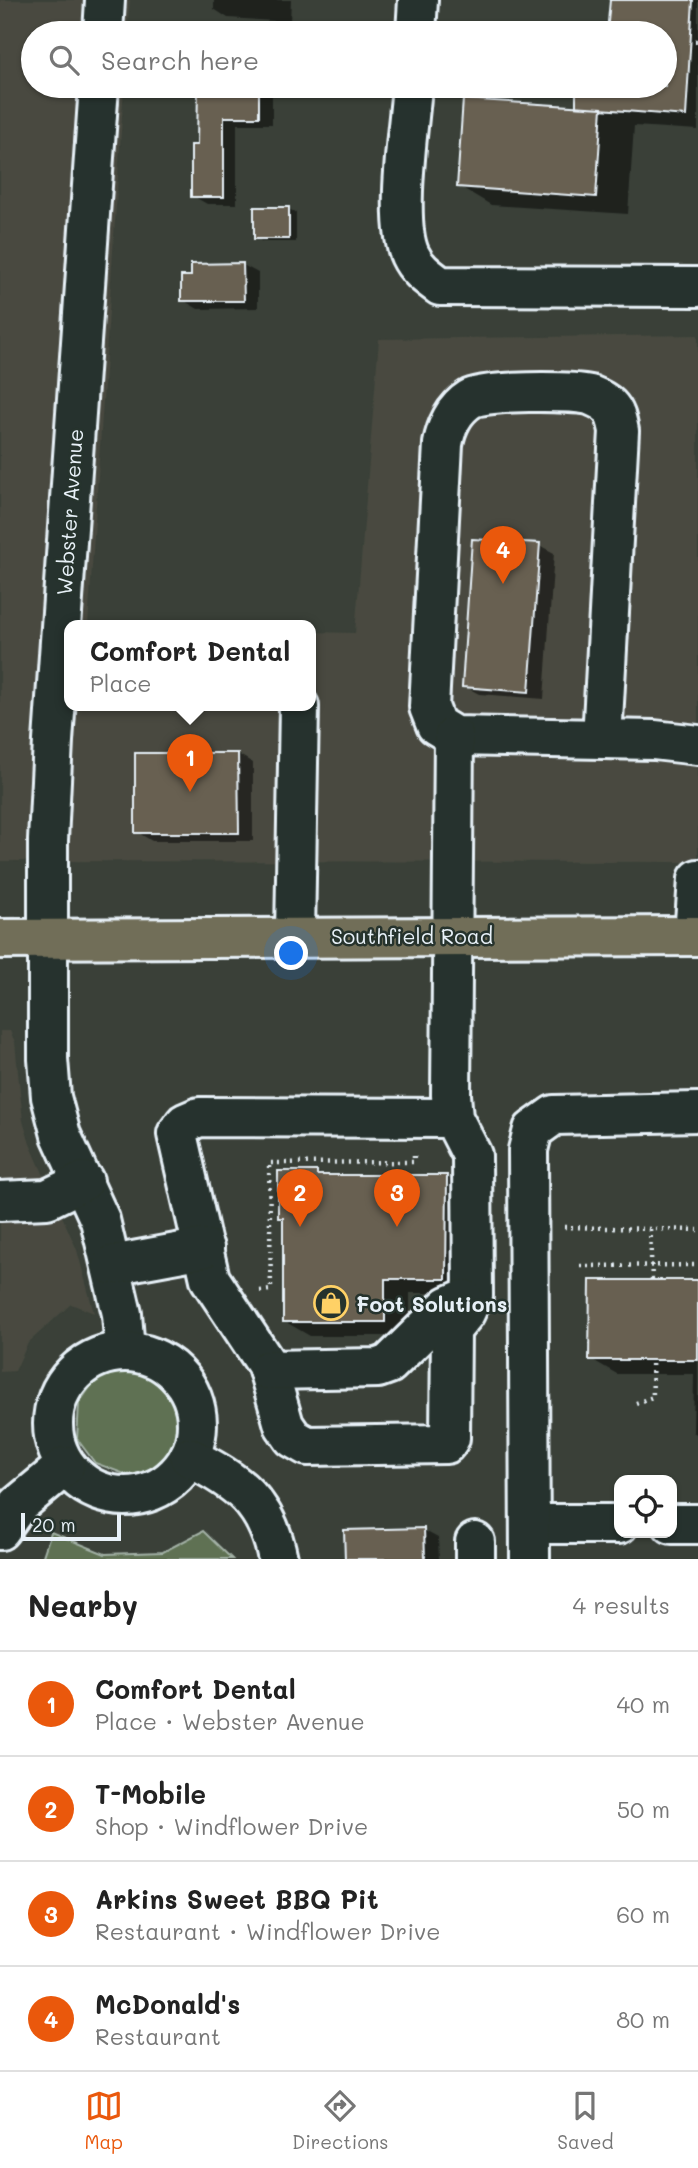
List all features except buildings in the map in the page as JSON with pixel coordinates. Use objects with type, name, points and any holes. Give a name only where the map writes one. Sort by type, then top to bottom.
[{"type":"main road","name":"Southfield Road","points":[[0,939],[295,935],[696,936]]},
{"type":"street","points":[[104,21],[105,0]]},
{"type":"street","points":[[417,21],[418,0]]},
{"type":"street","name":"Webster Avenue","points":[[67,620],[98,98]]},
{"type":"street","points":[[411,98],[402,228],[409,254],[420,272],[440,286],[698,287]]},
{"type":"street","points":[[602,739],[620,431],[615,415],[608,405],[590,395],[489,392],[470,399],[455,414],[446,427],[443,444],[429,707],[436,725],[454,736],[602,739],[698,745]]},
{"type":"street","name":"Webster Avenue","points":[[64,669],[48,840],[48,1059],[51,1097],[61,1135],[100,1220],[111,1265],[125,1352]]},
{"type":"street","points":[[295,935],[299,711]]},
{"type":"street","points":[[453,1118],[199,1117],[184,1124],[177,1133],[210,1279],[268,1370],[285,1425],[293,1438],[307,1446],[446,1444],[450,1438],[451,1330],[465,1313],[473,1296],[472,1154],[453,1118],[451,1095],[454,736]]},
{"type":"street","points":[[696,936],[698,879]]},
{"type":"street","points":[[614,1525],[530,1542],[528,1150],[533,1130],[554,1115],[698,1112]]},
{"type":"street","points":[[0,1200],[47,1199],[84,1181]]},
{"type":"street","points":[[111,1265],[204,1248]]},
{"type":"street","points":[[268,1370],[378,1368],[389,1364],[448,1306],[473,1296]]},
{"type":"street","points":[[125,1352],[146,1354],[160,1361],[178,1376],[191,1395],[197,1418],[188,1457],[169,1480],[149,1492],[126,1496],[103,1493],[82,1482],[65,1466],[55,1443],[52,1419],[58,1395],[71,1375],[91,1360],[125,1352]]},
{"type":"street","points":[[188,1457],[242,1488],[263,1513],[273,1536],[278,1559]]},
{"type":"street","points":[[0,1530],[18,1505],[65,1466]]},
{"type":"street","points":[[677,1524],[698,1524]]},
{"type":"path","points":[[251,1292],[271,1290],[269,1163],[414,1162],[414,1142]]},
{"type":"path","points":[[528,1227],[698,1230]]},
{"type":"path","points":[[650,1229],[652,1280]]},
{"type":"path","points":[[580,1266],[698,1265]]},
{"type":"path","points":[[636,1403],[653,1397],[652,1360]]},
{"type":"shaded area","points":[[0,0],[130,0],[128,21],[21,21],[21,98],[123,98],[88,620],[64,620],[64,711],[316,711],[316,632],[355,633],[379,339],[698,335],[698,862],[0,861]]},
{"type":"shaded area","points":[[0,1031],[10,1031],[15,1042],[23,1121],[30,1144],[77,1250],[94,1313],[71,1304],[28,1343],[15,1371],[0,1372]]},
{"type":"green space","points":[[122,1368],[149,1371],[164,1383],[179,1400],[183,1427],[177,1447],[159,1466],[130,1476],[95,1463],[77,1439],[79,1403],[95,1380]]},
{"type":"green space","points":[[203,1531],[232,1559],[42,1559],[51,1532],[105,1554],[163,1552]]},
{"type":"place","name":"McDonald's","points":[[503,584]]},
{"type":"place","name":"Comfort Dental","points":[[190,792]]},
{"type":"place","name":"T-Mobile","points":[[300,1227]]},
{"type":"place","name":"Arkins Sweet BBQ Pit","points":[[397,1227]]},
{"type":"place","name":"Foot Solutions","points":[[331,1303]]}]
